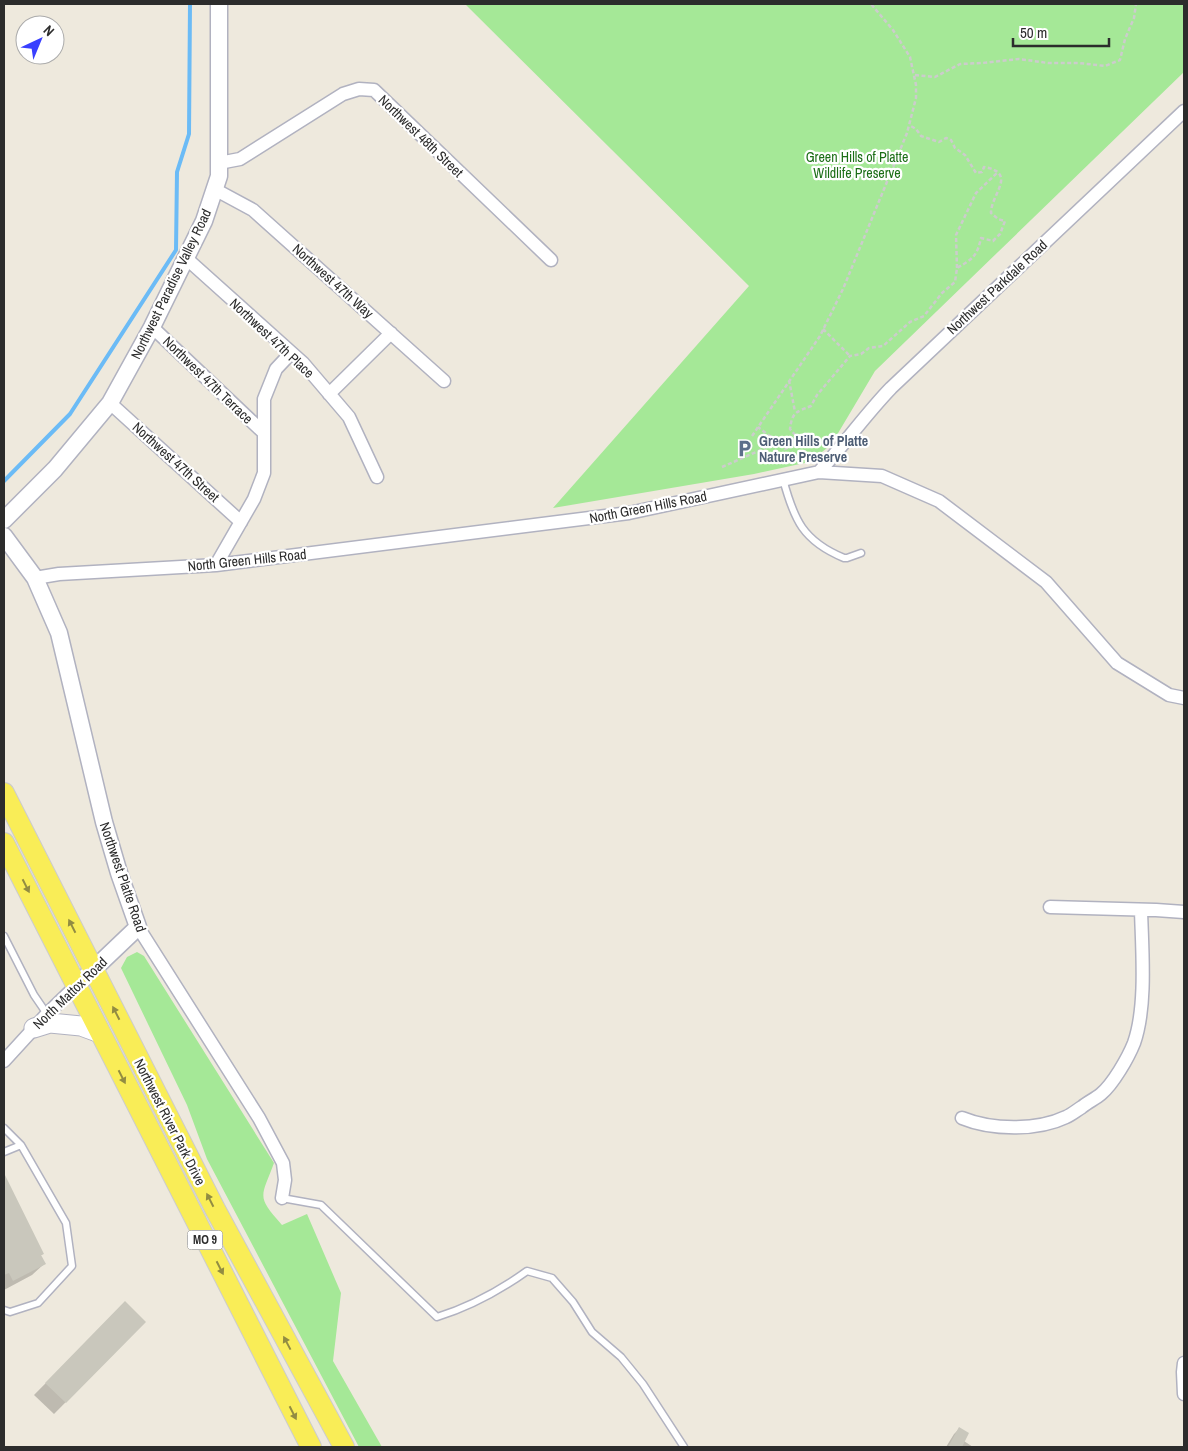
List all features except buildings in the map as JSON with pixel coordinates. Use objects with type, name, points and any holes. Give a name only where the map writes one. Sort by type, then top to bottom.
[{"type":"main road","name":"Northwest River Park Drive","points":[[4,793],[215,1209],[344,1447]]},
{"type":"main road","name":"Northwest River Park Drive","points":[[4,843],[311,1447]]},
{"type":"main road","points":[[34,1028],[50,1023],[81,1026],[100,1033]]},
{"type":"street","name":"Northwest Paradise Valley Road","points":[[4,520],[55,469],[110,403],[152,327],[204,221],[216,190],[219,176],[219,4]]},
{"type":"street","name":"Northwest 48th Street","points":[[219,162],[240,159],[343,94],[359,89],[374,90],[551,260]]},
{"type":"street","name":"Northwest Parkdale Road","points":[[819,472],[837,453],[867,413],[891,388],[1184,111]]},
{"type":"street","name":"Northwest 47th Way","points":[[216,190],[253,210],[444,381]]},
{"type":"street","name":"Northwest 47th Place","points":[[187,259],[303,363],[349,418],[377,477]]},
{"type":"street","name":"Northwest 47th Terrace","points":[[152,327],[264,433]]},
{"type":"street","points":[[329,394],[391,332]]},
{"type":"street","name":"Northwest 47th Terrace","points":[[216,565],[254,500],[264,474],[264,399],[276,369],[291,353]]},
{"type":"street","name":"Northwest 47th Street","points":[[110,403],[242,522]]},
{"type":"street","name":"North Green Hills Road","points":[[35,578],[59,574],[216,565],[629,513],[819,472],[882,476],[939,501],[1046,582],[1118,663],[1169,695],[1184,698]]},
{"type":"street","name":"Northwest Platte Road","points":[[4,536],[35,578],[59,633],[104,822],[138,927],[259,1118],[283,1163],[285,1180],[282,1198]]},
{"type":"street","points":[[1050,907],[1184,912]]},
{"type":"street","points":[[962,1118],[975,1124],[1008,1129],[1042,1124],[1066,1118],[1102,1093],[1118,1073],[1134,1042],[1139,1019],[1142,984],[1141,910]]},
{"type":"street","name":"North Mattox Road","points":[[4,1060],[47,1014],[138,927]]},
{"type":"street","points":[[1184,1364],[1182,1372],[1184,1394]]},
{"type":"lane","points":[[783,479],[797,522],[817,544],[844,558],[860,553]]},
{"type":"lane","points":[[4,936],[34,995],[47,1014]]},
{"type":"lane","points":[[4,1128],[21,1145],[66,1223],[72,1266],[38,1303],[10,1312],[4,1310]]},
{"type":"lane","points":[[4,1152],[21,1145]]},
{"type":"lane","points":[[282,1198],[321,1205],[437,1317],[457,1311],[504,1287],[527,1271],[552,1278],[573,1302],[592,1332],[621,1357],[643,1384],[684,1447]]},
{"type":"path","points":[[752,436],[823,329],[861,247],[909,125],[916,98],[910,57],[893,30],[871,4]]},
{"type":"path","points":[[914,75],[935,77],[960,64],[1020,59],[1048,63],[1079,63],[1105,66],[1120,60],[1124,39],[1134,18],[1136,4]]},
{"type":"path","points":[[909,125],[926,138],[939,142],[946,138],[951,140],[955,148],[965,155],[976,173],[982,172],[984,167],[993,168],[1001,176],[1002,182],[993,200],[991,212],[998,219],[1005,221],[1000,234],[993,241],[981,238],[978,252],[972,260],[958,268]]},
{"type":"path","points":[[758,427],[785,449],[792,445],[796,436],[790,429],[791,418],[796,412],[811,406],[817,395],[850,356],[861,354],[869,348],[883,346],[910,322],[924,316],[942,292],[954,282],[958,268],[956,235],[976,193],[998,172]]},
{"type":"path","points":[[823,329],[850,356]]},
{"type":"path","points":[[789,380],[796,412]]},
{"type":"path","points":[[722,467],[763,449],[774,441]]},
{"type":"green space","name":"Green Hills of Platte Wildlife Preserve","points":[[465,4],[1184,4],[1184,72],[875,371],[831,445],[809,462],[754,474],[553,508],[749,286]]},
{"type":"green space","points":[[137,952],[144,956],[274,1163],[263,1196],[268,1208],[282,1225],[307,1214],[341,1293],[333,1361],[382,1447],[359,1447],[207,1159],[187,1105],[121,968],[127,957]]},
{"type":"waterway","points":[[4,481],[70,414],[176,250],[177,172],[189,134],[190,4]]},
{"type":"place","name":"Green Hills of Platte Nature Preserve","points":[[745,449]]}]
